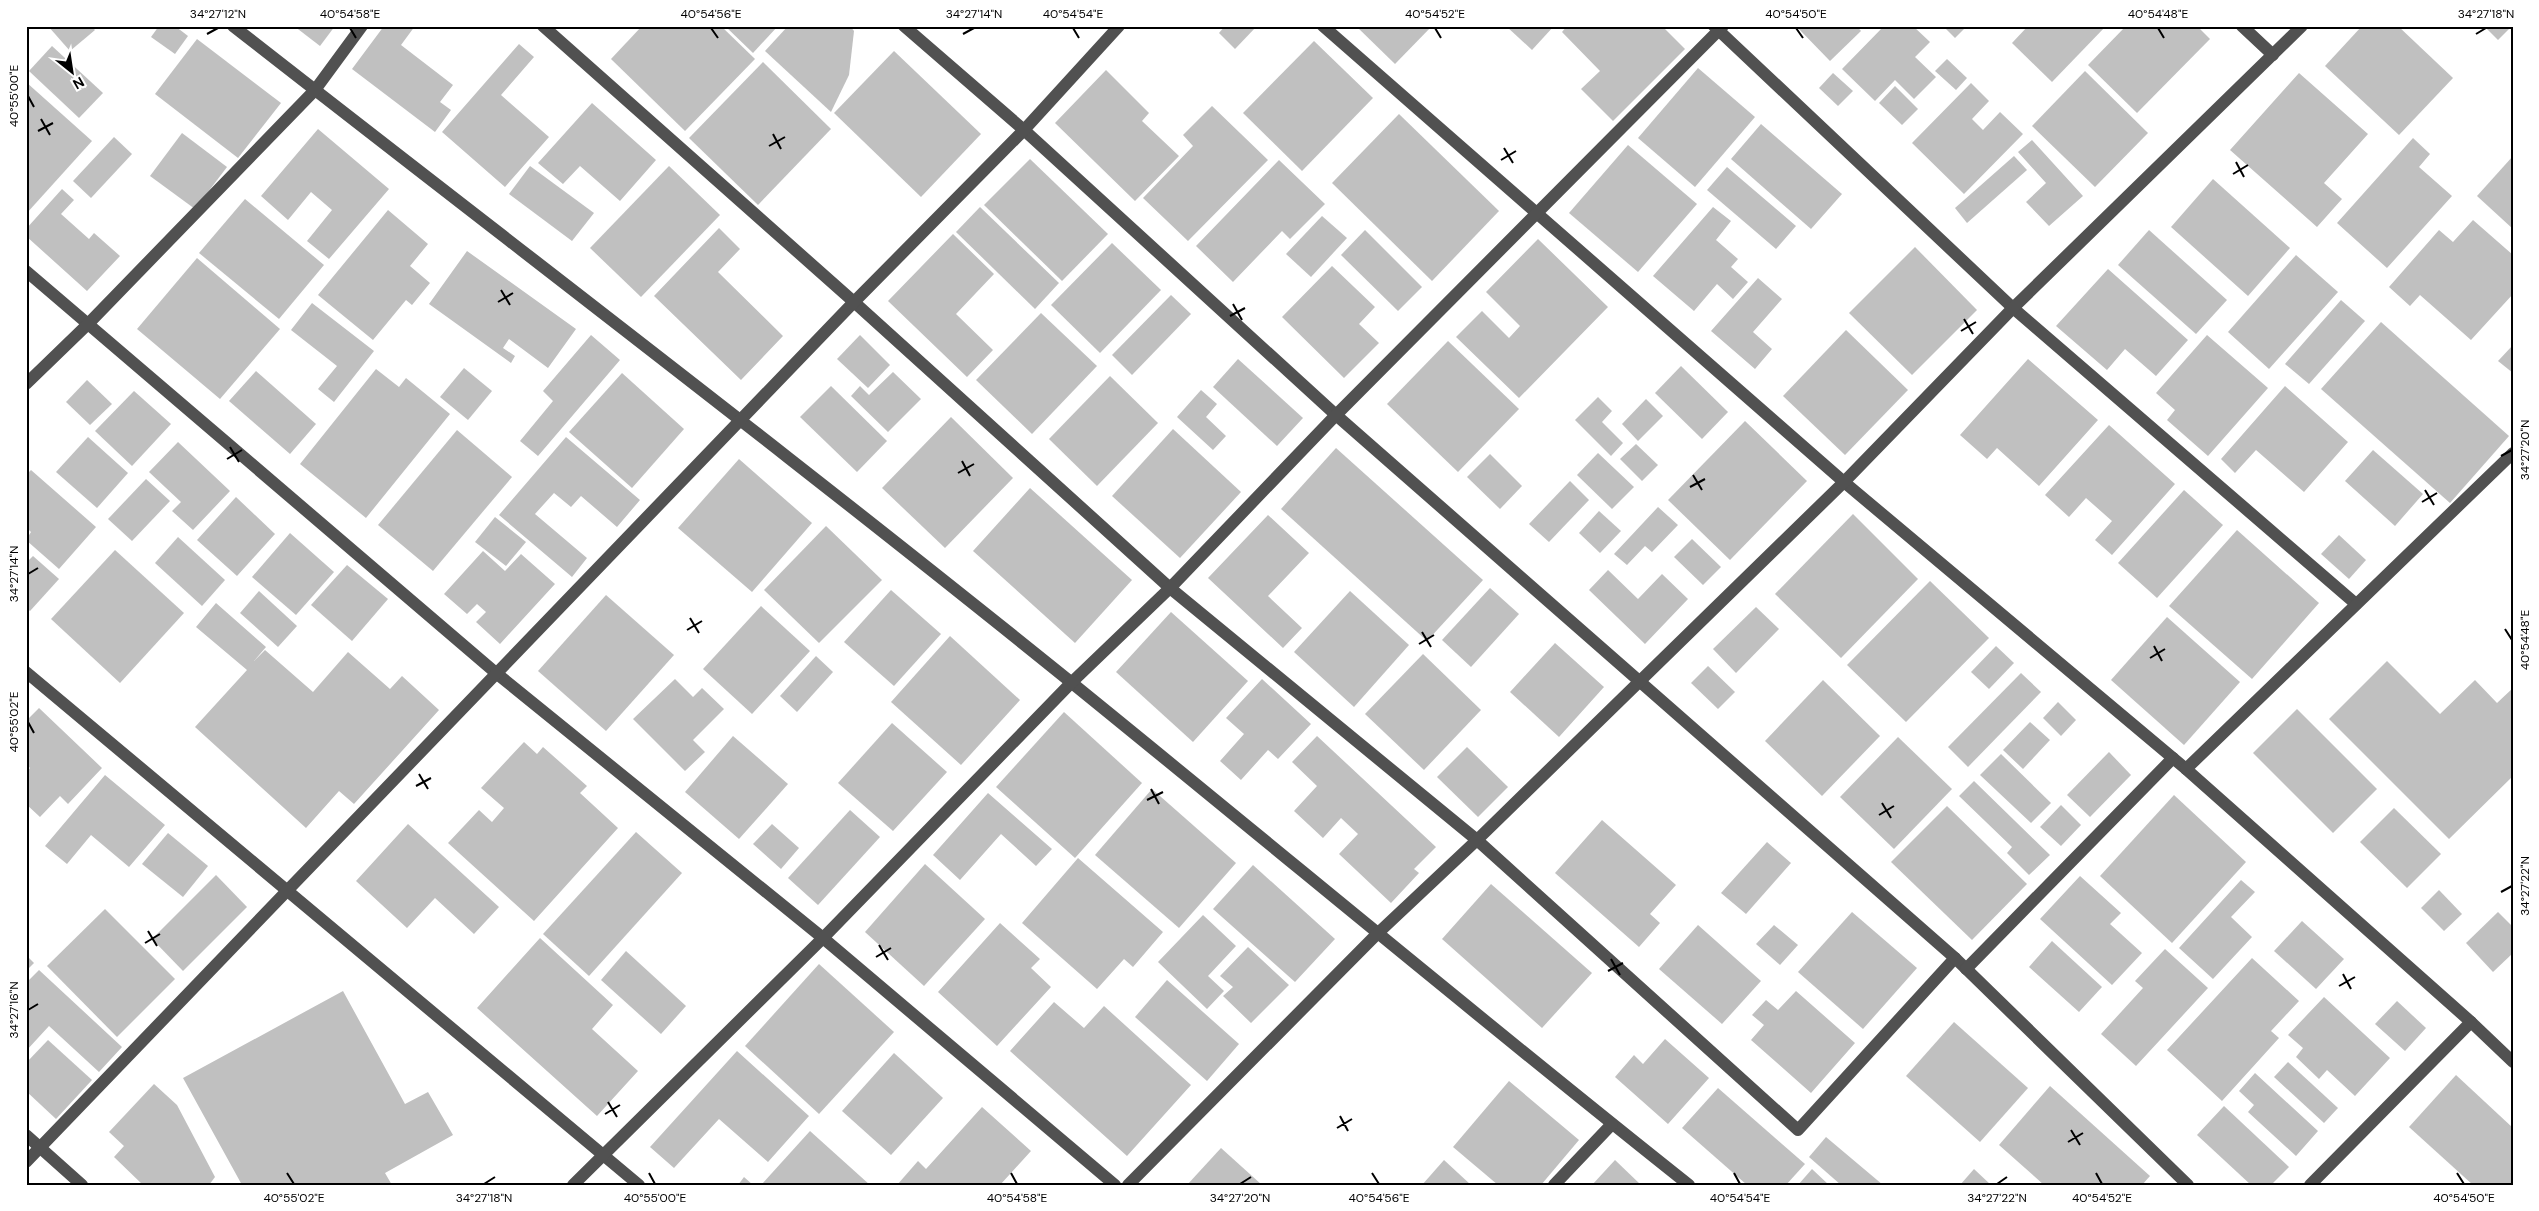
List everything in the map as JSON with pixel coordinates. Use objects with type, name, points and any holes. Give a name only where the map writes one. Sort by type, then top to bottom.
[{"type":"street","points":[[233,26],[741,422],[1071,683],[1377,934],[1689,1185]]},
{"type":"street","points":[[26,384],[88,324],[315,90],[362,26]]},
{"type":"street","points":[[543,26],[854,302],[1170,588],[1477,840],[1798,1130],[1955,958]]},
{"type":"street","points":[[904,26],[1024,130],[1336,415],[1955,958],[2188,1185]]},
{"type":"street","points":[[26,1162],[496,673],[741,422],[854,302],[1024,130],[1119,26]]},
{"type":"street","points":[[1323,26],[1844,482],[2186,768],[2471,1022],[2513,1062]]},
{"type":"street","points":[[2242,26],[2273,55]]},
{"type":"street","points":[[1128,1185],[1377,934],[1477,840],[1844,482],[2013,308],[2302,26]]},
{"type":"street","points":[[573,1185],[822,938],[1071,683],[1170,588],[1336,415],[1719,28],[2013,308],[2356,604]]},
{"type":"street","points":[[26,271],[496,673],[822,938],[1115,1185]]},
{"type":"street","points":[[2186,768],[2513,453]]},
{"type":"street","points":[[26,672],[605,1154],[639,1185]]},
{"type":"street","points":[[1966,969],[2173,758]]},
{"type":"street","points":[[2310,1185],[2471,1022]]},
{"type":"street","points":[[1554,1185],[1612,1124]]},
{"type":"street","points":[[26,1135],[82,1185]]},
{"type":"building","points":[[48,26],[91,26],[95,30],[70,51]]},
{"type":"building","points":[[159,26],[175,26],[188,36],[175,54],[151,37]]},
{"type":"building","points":[[294,26],[335,26],[320,46]]},
{"type":"building","points":[[384,26],[415,26],[401,45],[453,85],[440,102],[451,110],[435,132],[352,69]]},
{"type":"building","points":[[642,26],[721,26],[755,59],[685,131],[611,59]]},
{"type":"building","points":[[725,26],[778,26],[753,53]]},
{"type":"building","points":[[788,26],[850,26],[854,31],[849,75],[831,112],[765,51]]},
{"type":"building","points":[[1225,26],[1256,27],[1235,49],[1219,33]]},
{"type":"building","points":[[1356,26],[1432,26],[1395,64]]},
{"type":"building","points":[[1506,26],[1554,26],[1532,50]]},
{"type":"building","points":[[1567,26],[1662,26],[1685,49],[1613,121],[1581,89],[1600,71],[1562,32]]},
{"type":"building","points":[[1796,26],[1857,26],[1861,31],[1830,61]]},
{"type":"building","points":[[1884,26],[1913,26],[1930,42],[1915,57],[1936,77],[1914,99],[1895,80],[1875,101],[1842,69]]},
{"type":"building","points":[[1943,26],[1967,26],[1955,38]]},
{"type":"building","points":[[2028,26],[2106,26],[2052,82],[2012,43]]},
{"type":"building","points":[[2126,26],[2197,26],[2210,39],[2137,113],[2088,65]]},
{"type":"building","points":[[2362,26],[2398,26],[2453,78],[2399,135],[2325,66]]},
{"type":"building","points":[[2484,26],[2512,26],[2498,40]]},
{"type":"building","points":[[197,39],[281,103],[238,158],[155,94]]},
{"type":"building","points":[[1314,41],[1373,98],[1302,171],[1243,113]]},
{"type":"building","points":[[519,44],[534,57],[501,95],[549,137],[505,187],[442,132]]},
{"type":"building","points":[[52,46],[103,93],[79,118],[29,71]]},
{"type":"building","points":[[894,51],[981,134],[921,197],[834,113]]},
{"type":"building","points":[[1947,59],[1967,78],[1956,90],[1935,71]]},
{"type":"building","points":[[763,62],[831,129],[758,205],[689,138]]},
{"type":"building","points":[[1698,68],[1755,117],[1695,187],[1638,138]]},
{"type":"building","points":[[1106,70],[1149,113],[1142,121],[1179,156],[1135,201],[1055,123]]},
{"type":"building","points":[[2085,71],[2148,133],[2095,187],[2032,126]]},
{"type":"building","points":[[1833,73],[1853,91],[1838,106],[1819,88]]},
{"type":"building","points":[[2299,73],[2368,134],[2324,183],[2342,199],[2317,227],[2230,150]]},
{"type":"building","points":[[26,82],[92,141],[26,214]]},
{"type":"building","points":[[1971,83],[1989,101],[1972,119],[1983,130],[2000,112],[2023,134],[1964,194],[1912,143]]},
{"type":"building","points":[[1895,86],[1918,109],[1902,125],[1879,103]]},
{"type":"building","points":[[592,103],[656,160],[620,201],[580,166],[563,184],[538,163]]},
{"type":"building","points":[[1212,106],[1268,160],[1188,241],[1143,198],[1193,146],[1183,135]]},
{"type":"building","points":[[1399,114],[1499,211],[1432,281],[1332,183]]},
{"type":"building","points":[[1761,124],[1842,194],[1811,229],[1731,159]]},
{"type":"building","points":[[318,129],[389,189],[329,259],[307,241],[332,210],[311,192],[288,220],[261,196]]},
{"type":"building","points":[[182,133],[227,167],[195,209],[150,176]]},
{"type":"building","points":[[114,137],[132,154],[91,198],[73,181]]},
{"type":"building","points":[[2413,138],[2430,154],[2419,167],[2452,196],[2387,268],[2337,223]]},
{"type":"building","points":[[2032,140],[2083,196],[2049,226],[2026,202],[2046,183],[2018,152]]},
{"type":"building","points":[[1628,145],[1697,204],[1638,272],[1569,213]]},
{"type":"building","points":[[2014,156],[2027,170],[1967,223],[1955,208]]},
{"type":"building","points":[[2513,156],[2513,229],[2477,196]]},
{"type":"building","points":[[1030,159],[1108,234],[1062,281],[984,205]]},
{"type":"building","points":[[1279,160],[1325,204],[1290,239],[1282,231],[1233,282],[1196,246]]},
{"type":"building","points":[[530,166],[594,213],[572,241],[509,194]]},
{"type":"building","points":[[669,166],[720,215],[641,297],[590,248]]},
{"type":"building","points":[[1727,167],[1796,226],[1776,249],[1707,190]]},
{"type":"building","points":[[2213,179],[2290,248],[2248,296],[2171,227]]},
{"type":"building","points":[[62,189],[74,200],[61,214],[89,239],[94,233],[120,256],[87,291],[26,236],[26,229]]},
{"type":"building","points":[[245,199],[324,265],[279,319],[199,253]]},
{"type":"building","points":[[980,207],[1059,283],[1035,309],[956,232]]},
{"type":"building","points":[[1713,207],[1731,221],[1716,240],[1738,259],[1731,267],[1748,282],[1733,299],[1717,284],[1694,311],[1653,276]]},
{"type":"building","points":[[388,210],[428,244],[410,266],[430,283],[412,305],[406,300],[373,340],[318,295]]},
{"type":"building","points":[[1322,216],[1347,238],[1311,277],[1286,254]]},
{"type":"building","points":[[2473,220],[2513,255],[2513,294],[2471,340],[2420,295],[2410,306],[2389,287],[2439,230],[2453,242]]},
{"type":"building","points":[[719,228],[740,249],[718,272],[783,336],[741,380],[654,296]]},
{"type":"building","points":[[1365,230],[1422,287],[1398,311],[1341,255]]},
{"type":"building","points":[[2149,230],[2227,300],[2196,334],[2118,265]]},
{"type":"building","points":[[953,234],[994,274],[956,314],[993,350],[967,377],[888,301]]},
{"type":"building","points":[[1538,239],[1608,307],[1519,398],[1456,337],[1482,311],[1509,338],[1520,326],[1486,292]]},
{"type":"building","points":[[1112,243],[1161,290],[1100,353],[1051,305]]},
{"type":"building","points":[[1915,247],[1977,310],[1912,375],[1849,313]]},
{"type":"building","points":[[467,251],[576,329],[548,368],[509,339],[503,348],[515,356],[511,363],[429,304]]},
{"type":"building","points":[[2296,255],[2338,292],[2269,369],[2228,332]]},
{"type":"building","points":[[197,258],[280,329],[220,399],[137,329]]},
{"type":"building","points":[[1332,266],[1375,307],[1359,324],[1379,343],[1344,378],[1282,317]]},
{"type":"building","points":[[2108,269],[2188,340],[2156,376],[2125,349],[2107,370],[2056,326]]},
{"type":"building","points":[[1758,278],[1782,299],[1753,332],[1772,349],[1755,369],[1711,331]]},
{"type":"building","points":[[1171,295],[1191,314],[1132,375],[1112,355]]},
{"type":"building","points":[[2341,300],[2365,321],[2309,384],[2285,364]]},
{"type":"building","points":[[312,303],[374,351],[334,402],[318,389],[337,366],[291,330]]},
{"type":"building","points":[[1041,313],[1097,366],[1032,434],[976,380]]},
{"type":"building","points":[[2381,322],[2509,436],[2450,503],[2321,389]]},
{"type":"building","points":[[1846,330],[1908,390],[1845,455],[1783,396]]},
{"type":"building","points":[[591,335],[620,360],[538,456],[520,441],[553,401],[543,391]]},
{"type":"building","points":[[860,335],[890,365],[868,388],[837,359]]},
{"type":"building","points":[[2207,335],[2268,388],[2208,456],[2167,420],[2175,410],[2156,393]]},
{"type":"building","points":[[1448,341],[1519,409],[1458,472],[1387,404]]},
{"type":"building","points":[[2513,345],[2513,373],[2498,361]]},
{"type":"building","points":[[1238,359],[1303,418],[1277,446],[1213,387]]},
{"type":"building","points":[[2028,359],[2098,420],[2039,486],[1997,448],[1987,459],[1960,435]]},
{"type":"building","points":[[1681,366],[1728,412],[1702,439],[1655,393]]},
{"type":"building","points":[[464,368],[492,391],[468,420],[440,397]]},
{"type":"building","points":[[376,369],[399,387],[406,378],[450,414],[366,518],[300,464]]},
{"type":"building","points":[[256,371],[316,424],[290,454],[229,401]]},
{"type":"building","points":[[893,372],[921,399],[888,432],[851,396],[860,386],[869,395]]},
{"type":"building","points":[[622,373],[684,429],[632,488],[569,432]]},
{"type":"building","points":[[1110,376],[1158,423],[1097,486],[1049,439]]},
{"type":"building","points":[[87,380],[112,404],[90,425],[66,402]]},
{"type":"building","points":[[831,386],[887,441],[857,472],[800,417]]},
{"type":"building","points":[[2285,386],[2348,442],[2304,492],[2256,450],[2235,473],[2221,459]]},
{"type":"building","points":[[1201,390],[1217,404],[1206,417],[1226,436],[1213,450],[1177,417]]},
{"type":"building","points":[[134,391],[171,424],[132,466],[95,431]]},
{"type":"building","points":[[1598,397],[1612,411],[1602,422],[1623,443],[1611,456],[1575,420]]},
{"type":"building","points":[[1646,399],[1663,416],[1638,441],[1622,424]]},
{"type":"building","points":[[951,417],[1013,478],[945,548],[882,488]]},
{"type":"building","points":[[1745,421],[1807,481],[1730,560],[1668,500]]},
{"type":"building","points":[[2109,425],[2175,484],[2112,555],[2095,540],[2112,521],[2086,498],[2069,517],[2045,495]]},
{"type":"building","points":[[1173,429],[1241,492],[1180,558],[1112,496]]},
{"type":"building","points":[[457,430],[512,477],[433,571],[378,525]]},
{"type":"building","points":[[88,437],[128,473],[97,508],[56,472]]},
{"type":"building","points":[[566,437],[640,500],[617,527],[581,496],[571,507],[554,493],[535,514],[587,558],[572,577],[499,515]]},
{"type":"building","points":[[178,442],[230,491],[193,530],[172,511],[181,502],[149,472]]},
{"type":"building","points":[[1636,444],[1658,465],[1642,481],[1620,459]]},
{"type":"building","points":[[1336,448],[1483,580],[1427,641],[1281,509]]},
{"type":"building","points":[[2373,450],[2423,494],[2395,526],[2345,481]]},
{"type":"building","points":[[1598,453],[1634,487],[1612,509],[1577,475]]},
{"type":"building","points":[[1490,454],[1522,486],[1500,509],[1467,477]]},
{"type":"building","points":[[739,459],[812,523],[752,592],[678,528]]},
{"type":"building","points":[[31,470],[96,527],[59,569],[26,540],[31,532],[26,527],[26,475]]},
{"type":"building","points":[[146,479],[170,501],[132,541],[108,519]]},
{"type":"building","points":[[1570,481],[1589,500],[1549,542],[1529,524]]},
{"type":"building","points":[[1030,488],[1132,580],[1075,643],[973,551]]},
{"type":"building","points":[[2184,490],[2223,525],[2157,598],[2118,563]]},
{"type":"building","points":[[236,497],[275,534],[237,576],[197,540]]},
{"type":"building","points":[[1658,507],[1678,525],[1652,552],[1645,546],[1627,565],[1614,554]]},
{"type":"building","points":[[1599,511],[1621,531],[1600,553],[1579,533]]},
{"type":"building","points":[[1853,514],[1918,579],[1841,658],[1775,594]]},
{"type":"building","points":[[1268,515],[1309,553],[1268,596],[1302,628],[1283,648],[1208,578]]},
{"type":"building","points":[[495,517],[526,542],[506,566],[475,542]]},
{"type":"building","points":[[826,526],[882,580],[819,643],[764,590]]},
{"type":"building","points":[[2237,530],[2319,603],[2252,679],[2169,606]]},
{"type":"building","points":[[290,533],[334,572],[296,615],[252,577]]},
{"type":"building","points":[[2339,535],[2366,560],[2349,579],[2321,554]]},
{"type":"building","points":[[178,537],[225,580],[202,606],[155,563]]},
{"type":"building","points":[[1692,539],[1721,567],[1703,585],[1674,557]]},
{"type":"building","points":[[115,550],[184,613],[120,683],[51,619]]},
{"type":"building","points":[[483,551],[505,571],[521,554],[555,584],[500,644],[476,622],[486,612],[477,604],[467,614],[444,594]]},
{"type":"building","points":[[33,556],[59,579],[30,611],[26,608],[26,563]]},
{"type":"building","points":[[347,565],[388,599],[352,641],[311,605]]},
{"type":"building","points":[[1608,570],[1638,599],[1662,574],[1688,599],[1645,644],[1589,590]]},
{"type":"building","points":[[1930,581],[1989,638],[1906,722],[1847,665]]},
{"type":"building","points":[[1490,588],[1519,614],[1471,667],[1442,640]]},
{"type":"building","points":[[891,590],[941,634],[894,686],[844,642]]},
{"type":"building","points":[[259,591],[297,626],[278,647],[240,613]]},
{"type":"building","points":[[1350,591],[1409,645],[1354,707],[1294,652]]},
{"type":"building","points":[[606,595],[674,655],[606,731],[538,671]]},
{"type":"building","points":[[216,603],[266,647],[254,661],[265,650],[313,692],[348,652],[390,689],[402,676],[439,710],[354,804],[339,791],[306,828],[195,727],[247,670],[196,627]]},
{"type":"building","points":[[761,606],[810,651],[752,714],[703,669]]},
{"type":"building","points":[[1756,607],[1779,629],[1736,673],[1713,649]]},
{"type":"building","points":[[1171,612],[1248,681],[1193,742],[1116,672]]},
{"type":"building","points":[[2167,617],[2240,682],[2184,745],[2111,680]]},
{"type":"building","points":[[950,636],[1020,700],[961,765],[891,702]]},
{"type":"building","points":[[1555,643],[1604,687],[1559,737],[1510,692]]},
{"type":"building","points":[[1996,646],[2014,663],[1989,689],[1971,672]]},
{"type":"building","points":[[1423,654],[1481,710],[1424,770],[1365,714]]},
{"type":"building","points":[[816,656],[833,672],[797,712],[780,696]]},
{"type":"building","points":[[2387,661],[2440,714],[2475,680],[2497,703],[2513,688],[2513,776],[2449,839],[2329,719]]},
{"type":"building","points":[[1708,666],[1735,692],[1718,709],[1691,683]]},
{"type":"building","points":[[2021,673],[2041,692],[1968,767],[1948,747]]},
{"type":"building","points":[[675,679],[693,697],[702,688],[724,709],[693,740],[705,752],[685,771],[633,719]]},
{"type":"building","points":[[1262,679],[1311,724],[1278,759],[1268,750],[1241,780],[1220,761],[1244,734],[1226,718]]},
{"type":"building","points":[[1823,680],[1880,736],[1822,796],[1765,741]]},
{"type":"building","points":[[2058,702],[2076,720],[2061,736],[2043,718]]},
{"type":"building","points":[[39,708],[102,768],[68,804],[60,796],[40,817],[26,804],[26,773],[30,768],[26,764],[26,721]]},
{"type":"building","points":[[2297,709],[2377,789],[2333,833],[2253,753]]},
{"type":"building","points":[[1064,712],[1142,783],[1075,858],[996,787]]},
{"type":"building","points":[[2030,722],[2050,740],[2023,769],[2003,750]]},
{"type":"building","points":[[892,723],[947,772],[893,831],[838,783]]},
{"type":"building","points":[[733,736],[788,784],[739,839],[685,792]]},
{"type":"building","points":[[1317,736],[1436,847],[1414,869],[1419,873],[1391,903],[1339,854],[1358,834],[1341,818],[1323,838],[1294,811],[1317,786],[1292,762]]},
{"type":"building","points":[[1898,737],[1952,789],[1894,849],[1840,797]]},
{"type":"building","points":[[524,742],[537,754],[543,747],[587,786],[580,793],[618,828],[534,921],[448,843],[479,810],[492,822],[504,808],[481,788]]},
{"type":"building","points":[[1467,747],[1508,787],[1478,817],[1437,777]]},
{"type":"building","points":[[2109,752],[2131,775],[2090,817],[2067,795]]},
{"type":"building","points":[[2001,754],[2051,803],[2031,823],[1980,775]]},
{"type":"building","points":[[105,775],[165,825],[129,867],[91,835],[67,864],[45,846]]},
{"type":"building","points":[[1974,781],[2050,855],[2029,875],[2007,853],[2012,847],[1959,796]]},
{"type":"building","points":[[1152,789],[1236,863],[1179,928],[1095,855]]},
{"type":"building","points":[[988,793],[1052,849],[1036,866],[1001,834],[960,880],[933,855]]},
{"type":"building","points":[[2174,795],[2246,862],[2172,943],[2100,876]]},
{"type":"building","points":[[2061,805],[2081,825],[2061,846],[2040,827]]},
{"type":"building","points":[[1947,806],[2027,884],[1972,940],[1891,862]]},
{"type":"building","points":[[2394,808],[2441,854],[2407,888],[2360,842]]},
{"type":"building","points":[[850,810],[880,837],[818,905],[788,878]]},
{"type":"building","points":[[1602,820],[1676,885],[1650,914],[1660,923],[1639,947],[1555,873]]},
{"type":"building","points":[[408,824],[499,907],[474,934],[435,898],[407,928],[356,881]]},
{"type":"building","points":[[772,824],[799,848],[781,869],[753,844]]},
{"type":"building","points":[[636,832],[682,873],[589,976],[543,934]]},
{"type":"building","points":[[168,833],[208,866],[183,897],[142,864]]},
{"type":"building","points":[[1767,842],[1791,863],[1746,914],[1721,893]]},
{"type":"building","points":[[1078,858],[1163,932],[1133,967],[1124,959],[1097,989],[1022,923]]},
{"type":"building","points":[[925,864],[985,919],[924,986],[865,932]]},
{"type":"building","points":[[1253,865],[1335,939],[1295,982],[1213,909]]},
{"type":"building","points":[[216,875],[247,907],[183,971],[152,939]]},
{"type":"building","points":[[2080,876],[2121,913],[2110,924],[2142,953],[2112,985],[2040,919]]},
{"type":"building","points":[[2241,880],[2255,892],[2231,917],[2252,937],[2213,979],[2179,948]]},
{"type":"building","points":[[1491,884],[1592,973],[1542,1028],[1442,939]]},
{"type":"building","points":[[2439,890],[2462,914],[2444,931],[2421,908]]},
{"type":"building","points":[[105,909],[175,979],[117,1037],[47,966]]},
{"type":"building","points":[[1852,912],[1917,968],[1863,1029],[1798,972]]},
{"type":"building","points":[[2498,912],[2513,927],[2513,953],[2493,972],[2466,943]]},
{"type":"building","points":[[1203,915],[1236,946],[1208,976],[1224,991],[1207,1009],[1158,962]]},
{"type":"building","points":[[2302,921],[2344,959],[2316,989],[2274,951]]},
{"type":"building","points":[[1000,923],[1040,959],[1031,968],[1051,987],[997,1046],[938,992]]},
{"type":"building","points":[[1698,925],[1761,981],[1722,1024],[1659,969]]},
{"type":"building","points":[[1774,925],[1798,945],[1780,965],[1756,944]]},
{"type":"building","points":[[540,938],[613,1005],[592,1029],[638,1071],[597,1116],[477,1008]]},
{"type":"building","points":[[2052,941],[2102,987],[2079,1012],[2029,967]]},
{"type":"building","points":[[1248,947],[1289,985],[1251,1023],[1223,996],[1233,987],[1220,976]]},
{"type":"building","points":[[2165,949],[2208,988],[2136,1066],[2101,1034],[2143,988],[2135,981]]},
{"type":"building","points":[[626,951],[686,1006],[661,1034],[601,980]]},
{"type":"building","points":[[26,955],[34,963],[26,971]]},
{"type":"building","points":[[2252,958],[2299,1001],[2271,1031],[2279,1038],[2222,1101],[2167,1050]]},
{"type":"building","points":[[819,964],[894,1032],[819,1114],[745,1046]]},
{"type":"building","points":[[39,970],[122,1047],[99,1072],[49,1026],[26,1051],[26,983]]},
{"type":"building","points":[[1167,980],[1239,1044],[1207,1081],[1135,1017]]},
{"type":"building","points":[[343,991],[405,1104],[428,1092],[453,1135],[385,1173],[392,1185],[242,1185],[183,1078]]},
{"type":"building","points":[[1796,991],[1855,1043],[1811,1093],[1751,1040],[1764,1025],[1752,1015],[1766,1000],[1778,1010]]},
{"type":"building","points":[[2324,997],[2390,1058],[2355,1096],[2327,1070],[2319,1079],[2296,1057],[2303,1048],[2288,1035]]},
{"type":"building","points":[[2397,1001],[2426,1028],[2405,1051],[2375,1024]]},
{"type":"building","points":[[1054,1002],[1084,1028],[1104,1006],[1191,1085],[1127,1156],[1010,1051]]},
{"type":"building","points":[[1954,1022],[2028,1088],[1980,1142],[1906,1076]]},
{"type":"building","points":[[1665,1039],[1709,1078],[1668,1124],[1615,1077],[1634,1055],[1643,1064]]},
{"type":"building","points":[[48,1040],[92,1080],[56,1119],[26,1091],[26,1063]]},
{"type":"building","points":[[737,1051],[809,1116],[768,1162],[719,1119],[674,1168],[650,1147]]},
{"type":"building","points":[[894,1053],[943,1098],[891,1155],[842,1111]]},
{"type":"building","points":[[2288,1062],[2338,1108],[2324,1123],[2274,1077]]},
{"type":"building","points":[[2255,1073],[2318,1131],[2296,1156],[2248,1112],[2254,1105],[2239,1091]]},
{"type":"building","points":[[2456,1075],[2513,1128],[2513,1185],[2473,1185],[2409,1127]]},
{"type":"building","points":[[1509,1081],[1579,1140],[1541,1185],[1498,1185],[1453,1147]]},
{"type":"building","points":[[154,1084],[177,1105],[215,1177],[209,1185],[143,1185],[114,1157],[124,1146],[109,1132]]},
{"type":"building","points":[[2050,1086],[2150,1176],[2142,1185],[2044,1185],[1999,1145]]},
{"type":"building","points":[[1718,1088],[1805,1164],[1786,1185],[1747,1185],[1682,1128]]},
{"type":"building","points":[[2224,1106],[2289,1167],[2271,1185],[2251,1185],[2197,1135]]},
{"type":"building","points":[[982,1107],[1031,1151],[1000,1185],[897,1185],[918,1161],[926,1169]]},
{"type":"building","points":[[810,1131],[870,1185],[761,1185]]},
{"type":"building","points":[[1826,1137],[1883,1185],[1841,1185],[1809,1157]]},
{"type":"building","points":[[1221,1148],[1262,1185],[1187,1185]]},
{"type":"building","points":[[1444,1160],[1471,1185],[1422,1185]]},
{"type":"building","points":[[1615,1160],[1641,1185],[1592,1185]]},
{"type":"building","points":[[1812,1169],[1829,1185],[1798,1185]]},
{"type":"building","points":[[1974,1169],[1991,1185],[1960,1185]]},
{"type":"building","points":[[744,1177],[753,1185],[738,1185]]}]
